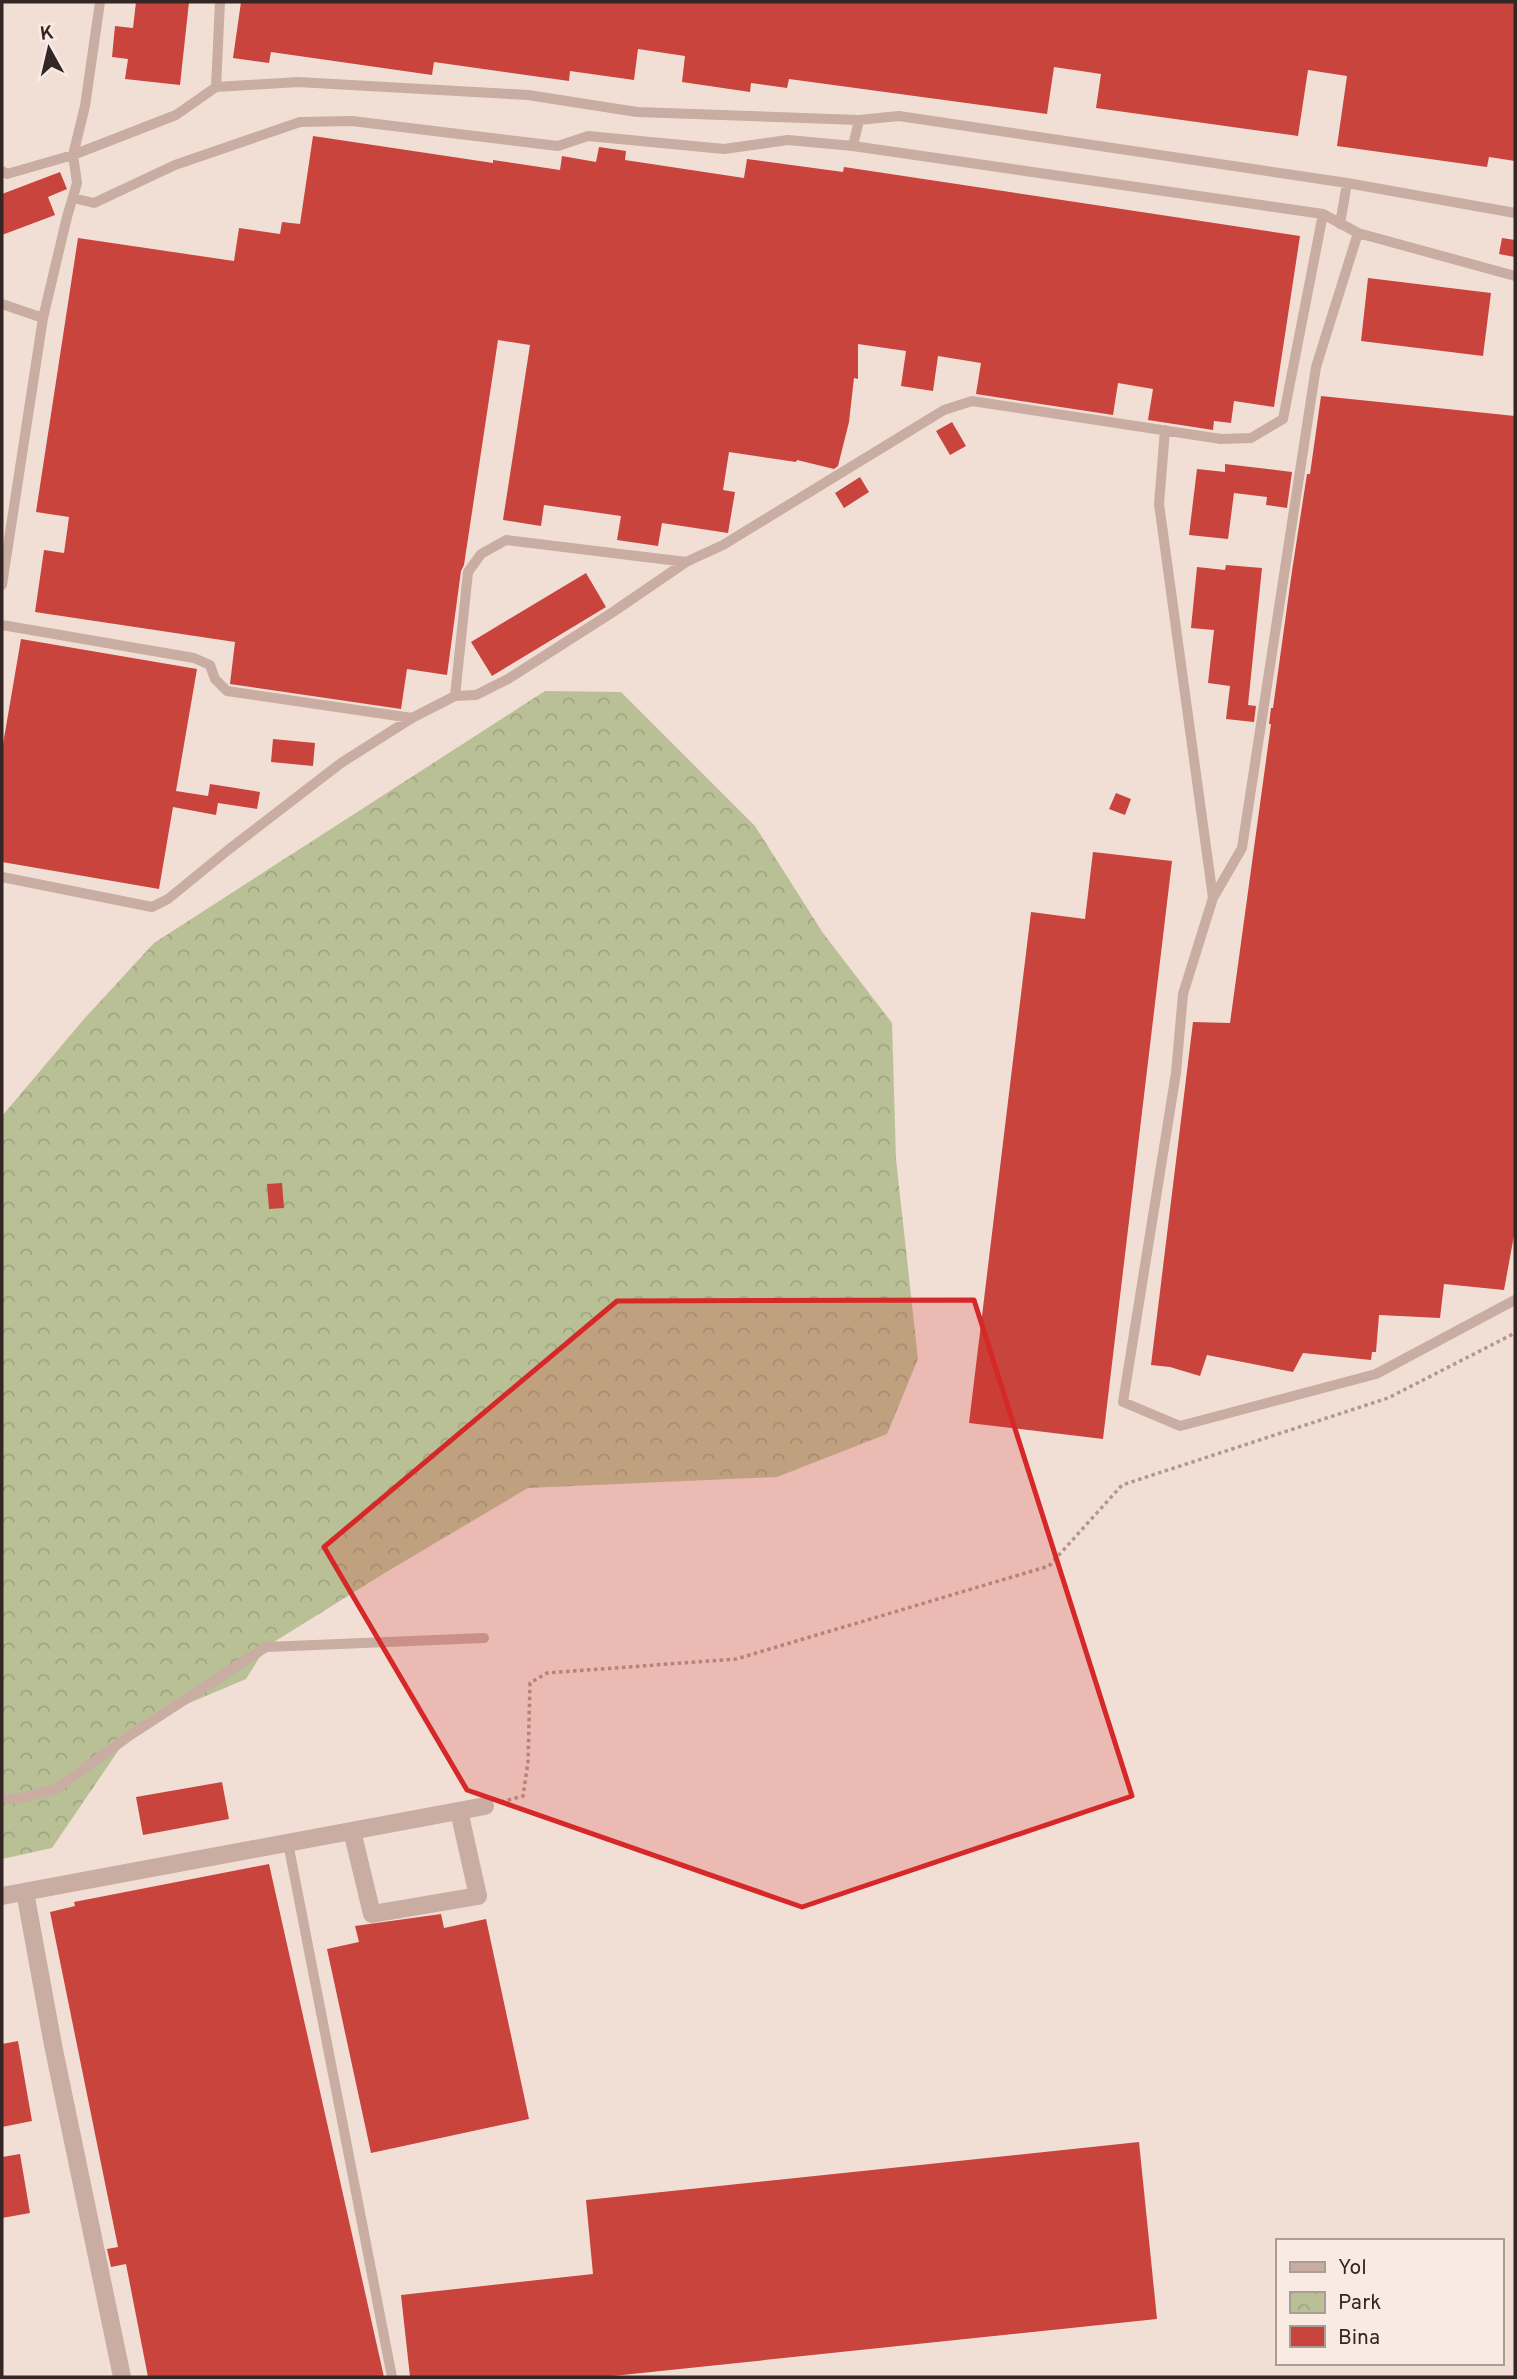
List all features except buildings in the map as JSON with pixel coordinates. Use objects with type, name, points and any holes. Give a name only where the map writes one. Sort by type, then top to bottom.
[{"type":"street","points":[[2,1896],[485,1806]]},
{"type":"street","points":[[352,1831],[372,1914],[478,1896],[459,1811]]},
{"type":"street","points":[[25,1892],[52,2045],[122,2377]]},
{"type":"lane","points":[[2,585],[43,318],[77,183],[73,155],[85,106],[100,2]]},
{"type":"lane","points":[[216,87],[220,2]]},
{"type":"lane","points":[[2,171],[8,174],[73,155],[176,115],[216,87],[299,82],[528,95],[637,112],[859,120],[899,116],[1347,183],[1515,213]]},
{"type":"lane","points":[[853,146],[859,120]]},
{"type":"lane","points":[[73,198],[94,203],[175,165],[300,122],[352,121],[558,146],[588,136],[724,149],[788,140],[853,146],[1323,214],[1358,233],[1515,276]]},
{"type":"lane","points":[[1340,224],[1347,183]]},
{"type":"lane","points":[[2,877],[152,907],[168,899],[341,763],[412,718],[455,696],[476,695],[508,679],[686,562],[723,545],[944,410],[972,401],[1221,439],[1251,438],[1283,419],[1323,214]]},
{"type":"lane","points":[[1358,233],[1317,367],[1242,848],[1213,898],[1183,994],[1176,1073],[1123,1402],[1180,1426],[1376,1374],[1515,1300]]},
{"type":"lane","points":[[2,304],[43,318]]},
{"type":"lane","points":[[1165,430],[1159,504],[1213,898]]},
{"type":"lane","points":[[455,696],[468,572],[481,554],[506,540],[686,562]]},
{"type":"lane","points":[[2,625],[194,658],[210,665],[215,679],[227,691],[412,718]]},
{"type":"lane","points":[[2,1799],[16,1799],[56,1789],[132,1734],[266,1647],[484,1638]]},
{"type":"lane","points":[[288,1843],[392,2377]]},
{"type":"path","points":[[485,1806],[523,1796],[528,1762],[530,1683],[547,1673],[736,1659],[1049,1566],[1122,1485],[1388,1398],[1515,1332]]},
{"type":"highlighted area","points":[[974,1300],[1132,1796],[802,1907],[467,1790],[324,1547],[617,1301]]},
{"type":"green space","points":[[545,691],[621,692],[755,826],[823,933],[892,1023],[896,1159],[918,1359],[887,1434],[777,1477],[528,1488],[266,1647],[246,1679],[135,1726],[52,1848],[2,1859],[2,1116],[84,1019],[154,943]]}]
